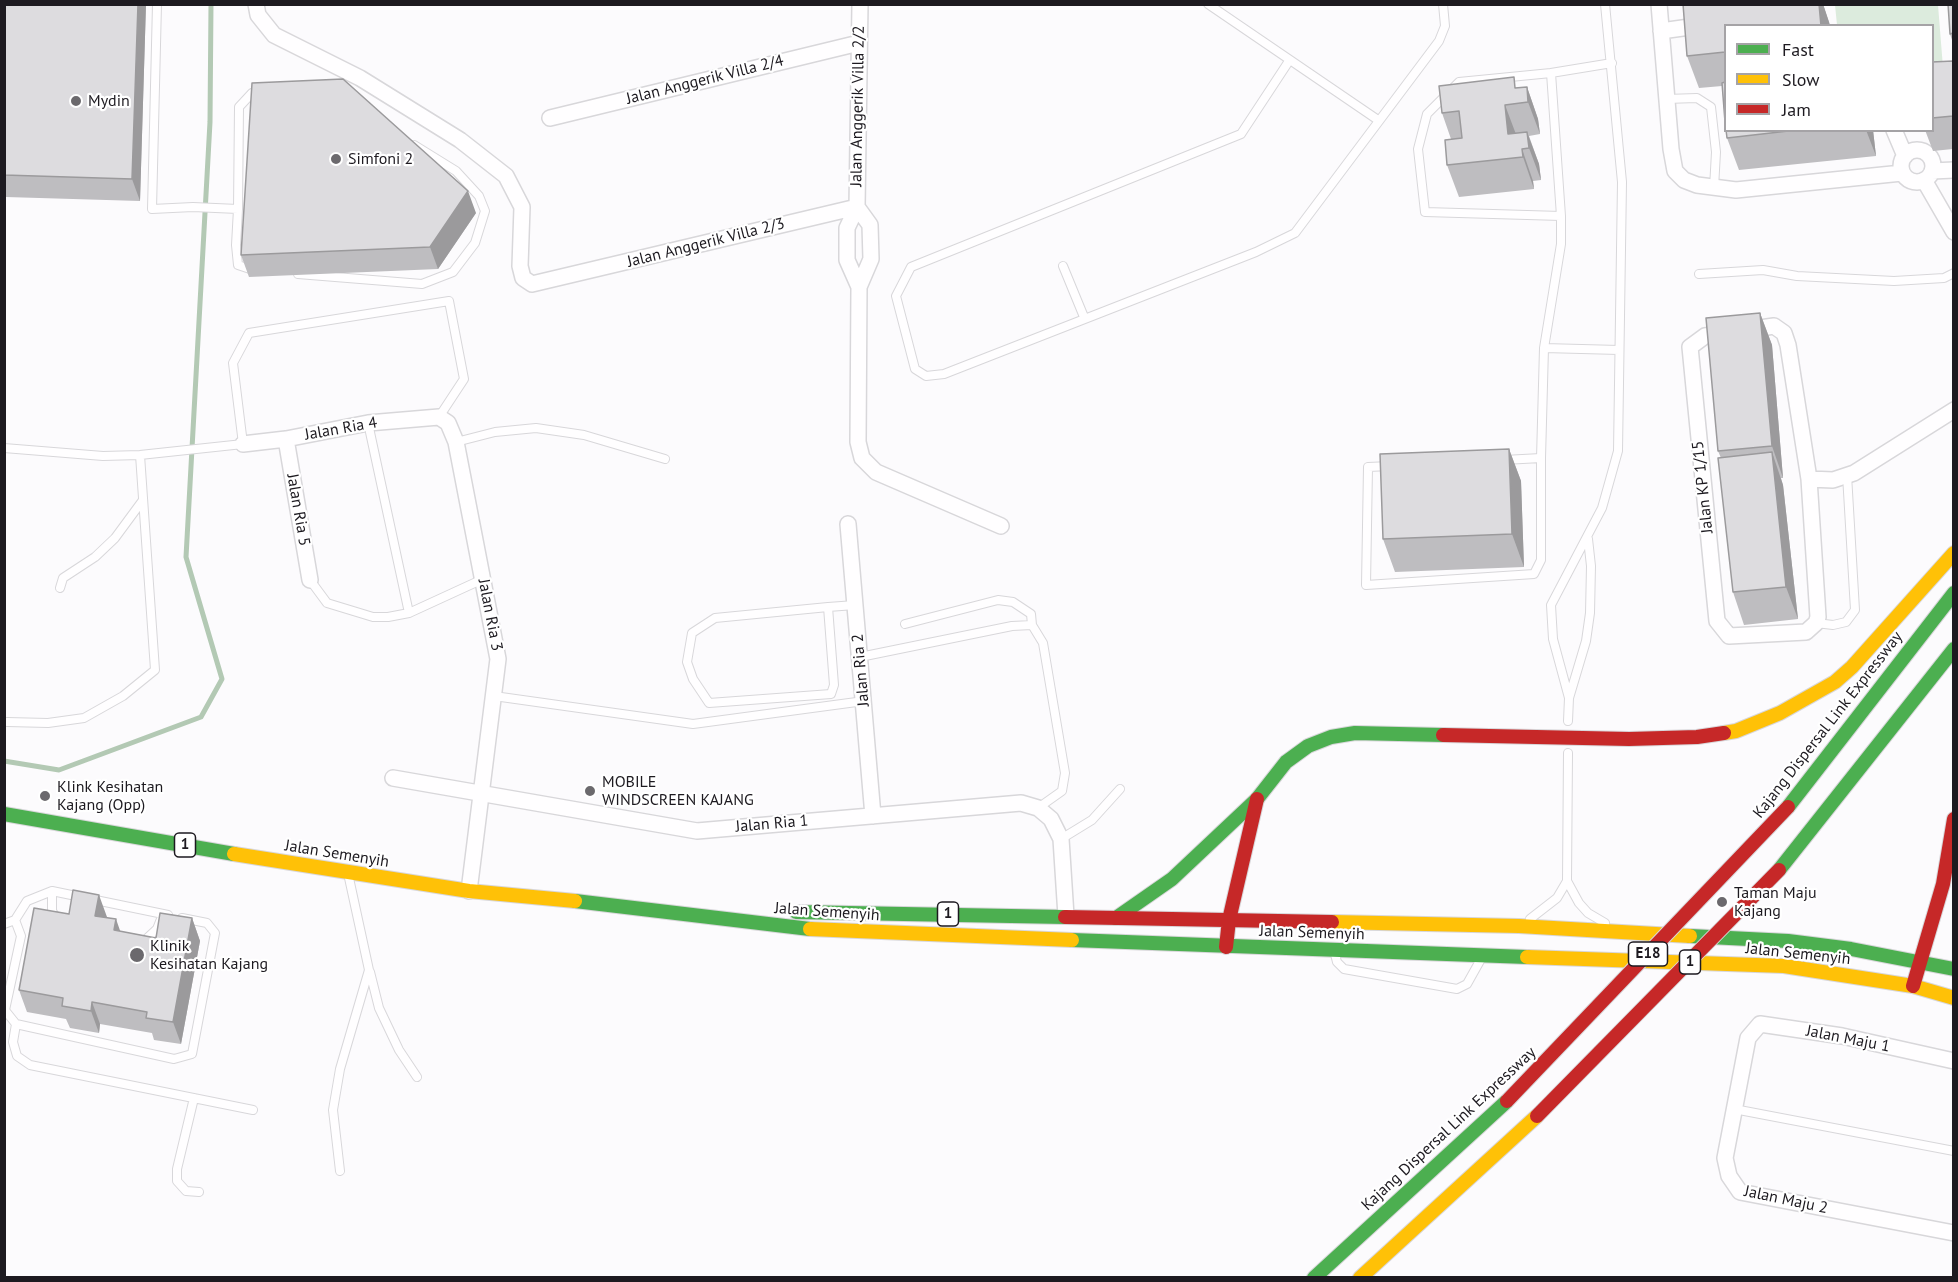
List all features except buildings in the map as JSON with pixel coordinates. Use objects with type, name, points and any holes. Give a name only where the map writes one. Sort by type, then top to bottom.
[{"type":"main road","points":[[1116,918],[1172,879],[1257,799],[1286,762],[1308,746],[1331,737],[1354,733],[1629,739],[1697,738],[1736,731],[1761,722],[1815,695],[1852,667],[1953,554]]},
{"type":"main road","name":"Kajang Dispersal Link Expressway","points":[[1314,1278],[1507,1101],[1788,807],[1953,592]]},
{"type":"main road","name":"E18","points":[[1360,1278],[1537,1116],[1779,870],[1953,649]]},
{"type":"main road","points":[[1226,947],[1229,920],[1257,799]]},
{"type":"main road","name":"Jalan Semenyih","points":[[4,814],[348,874],[469,891],[667,910],[789,928],[1226,947],[1784,966],[1913,986],[1953,998]]},
{"type":"main road","points":[[1913,986],[1922,962],[1942,884],[1953,819]]},
{"type":"main road","points":[[1942,884],[1950,906]]},
{"type":"main road","name":"Jalan Semenyih","points":[[667,910],[1519,926],[1788,941],[1953,969]]},
{"type":"main road","points":[[1541,957],[1542,928]]},
{"type":"street","name":"Jalan Anggerik Villa 2/3","points":[[256,4],[258,15],[274,35],[460,140],[506,176],[522,207],[520,266],[523,278],[532,284],[857,207]]},
{"type":"street","name":"Jalan Anggerik Villa 2/2","points":[[859,287],[847,260],[847,228],[857,207],[860,4]]},
{"type":"street","points":[[1659,4],[1666,99],[1675,171],[1684,180],[1714,188],[1736,190],[1902,173]]},
{"type":"street","points":[[1661,31],[1718,23]]},
{"type":"street","name":"Jalan Anggerik Villa 2/4","points":[[550,118],[859,43]]},
{"type":"street","points":[[1894,132],[1905,156]]},
{"type":"street","points":[[1953,170],[1928,176],[1911,181],[1902,173],[1901,160],[1909,151],[1922,150],[1932,158],[1928,176],[1953,232]]},
{"type":"street","name":"Jalan Anggerik Villa 2/2","points":[[857,207],[870,225],[871,259],[859,287],[858,442],[862,458],[876,472],[1000,526]]},
{"type":"street","name":"Jalan KP 1/15","points":[[1774,326],[1784,333],[1788,345],[1809,479],[1818,617],[1816,623],[1806,632],[1729,636],[1717,621],[1690,347],[1705,336],[1717,334],[1774,326]]},
{"type":"street","points":[[1809,479],[1833,480],[1847,475],[1882,457],[1953,408]]},
{"type":"street","name":"Jalan Ria 4","points":[[243,444],[286,440],[368,423],[439,417]]},
{"type":"street","name":"Jalan Ria 3","points":[[439,417],[448,423],[456,442],[498,659],[469,891]]},
{"type":"street","name":"Jalan Ria 5","points":[[286,440],[310,580]]},
{"type":"street","name":"Jalan Ria 2","points":[[848,524],[873,816]]},
{"type":"street","name":"Jalan Ria 1","points":[[393,778],[698,831],[1021,803],[1038,808]]},
{"type":"street","points":[[1038,808],[1051,819],[1061,839],[1066,916]]},
{"type":"street","name":"Jalan Maju 1","points":[[1748,1038],[1760,1024],[1842,1036],[1953,1061]]},
{"type":"street","name":"Jalan Maju 2","points":[[1748,1038],[1725,1158],[1729,1176],[1740,1192],[1953,1233]]},
{"type":"lane","points":[[158,4],[152,210],[193,207],[238,209]]},
{"type":"lane","points":[[1208,4],[1378,120]]},
{"type":"lane","points":[[1289,61],[1241,134],[911,267],[896,296],[915,369],[926,376],[944,374],[1084,317],[1256,252],[1295,233],[1439,41],[1445,26],[1443,4]]},
{"type":"lane","points":[[1569,698],[1553,639],[1551,605],[1569,566],[1588,539],[1602,508],[1618,451],[1622,182],[1605,4]]},
{"type":"lane","points":[[1561,216],[1425,213],[1418,149],[1427,114],[1459,82],[1551,74],[1612,63]]},
{"type":"lane","points":[[1403,465],[1368,467],[1366,585],[1534,574],[1541,560],[1544,348],[1561,244],[1551,74]]},
{"type":"lane","points":[[258,271],[238,265],[236,245],[239,107],[252,93],[267,87]]},
{"type":"lane","points":[[1666,99],[1697,98],[1711,107],[1716,152],[1714,188]]},
{"type":"lane","points":[[291,274],[422,284],[453,272],[475,243],[485,211],[479,196],[456,171],[408,141]]},
{"type":"lane","points":[[1063,267],[1084,317]]},
{"type":"lane","points":[[1699,274],[1763,270],[1797,276],[1894,280],[1944,278],[1953,273]]},
{"type":"lane","points":[[4,448],[103,456],[140,455],[243,444],[233,363],[249,333],[449,301],[464,379],[439,417]]},
{"type":"lane","points":[[1544,348],[1619,350]]},
{"type":"lane","points":[[368,423],[409,613]]},
{"type":"lane","points":[[456,442],[495,432],[536,428],[584,435],[665,459]]},
{"type":"lane","points":[[7,722],[48,723],[84,718],[123,696],[155,670],[140,455]]},
{"type":"lane","points":[[1495,461],[1541,458]]},
{"type":"lane","points":[[1816,623],[1833,625],[1846,622],[1855,610],[1847,475]]},
{"type":"lane","points":[[60,588],[63,578],[95,557],[114,538],[143,500]]},
{"type":"lane","points":[[1568,721],[1569,698],[1586,641],[1590,613],[1591,566],[1588,539]]},
{"type":"lane","points":[[310,580],[327,603],[373,617],[409,613],[483,579]]},
{"type":"lane","points":[[906,624],[998,600],[1013,602],[1031,614],[1032,625],[1043,643],[1065,773],[1062,791],[1038,808]]},
{"type":"lane","points":[[828,608],[834,685],[831,694],[709,703],[693,680],[687,662],[692,633],[715,618],[855,605]]},
{"type":"lane","points":[[860,657],[1032,625]]},
{"type":"lane","points":[[494,696],[693,724],[864,701]]},
{"type":"lane","points":[[1519,926],[1557,898],[1567,881],[1568,753]]},
{"type":"lane","points":[[1061,839],[1092,820],[1120,789]]},
{"type":"lane","points":[[348,874],[369,970],[380,1008],[399,1050],[417,1077]]},
{"type":"lane","points":[[1567,881],[1588,913],[1619,932]]},
{"type":"lane","points":[[52,891],[52,911],[62,924]]},
{"type":"lane","points":[[4,924],[15,920],[27,901],[52,891],[207,922],[215,933],[192,1054],[174,1059],[16,1024],[5,1010],[21,936],[15,920]]},
{"type":"lane","points":[[133,940],[143,942],[150,937],[163,914]]},
{"type":"lane","points":[[1334,950],[1336,962],[1344,969],[1457,989],[1467,984],[1475,975],[1483,955]]},
{"type":"lane","points":[[340,1171],[333,1110],[345,1050],[369,970]]},
{"type":"lane","points":[[16,1024],[13,1042],[17,1056],[30,1065],[253,1110]]},
{"type":"lane","points":[[194,1098],[177,1169],[177,1180],[186,1191],[199,1192]]},
{"type":"lane","points":[[1734,1109],[1953,1150]]},
{"type":"green space","points":[[1835,5],[1938,5],[1944,80],[1934,81],[1934,24],[1837,24]]},
{"type":"waterway","points":[[4,761],[59,770],[201,717],[222,679],[186,557],[210,122],[211,4]]},
{"type":"traffic: fast","points":[[1788,807],[1954,593]]},
{"type":"traffic: fast","points":[[1779,870],[1954,649]]},
{"type":"traffic: fast","points":[[1116,918],[1172,879],[1257,799],[1286,762],[1308,746],[1331,737],[1355,733],[1443,735]]},
{"type":"traffic: fast","points":[[4,814],[234,854]]},
{"type":"traffic: fast","points":[[575,901],[810,929]]},
{"type":"traffic: fast","points":[[796,912],[1065,917]]},
{"type":"traffic: fast","points":[[1690,936],[1788,941],[1851,949],[1954,969]]},
{"type":"traffic: fast","points":[[1072,940],[1527,957]]},
{"type":"traffic: fast","points":[[1314,1278],[1507,1101]]},
{"type":"traffic: slow","points":[[1724,733],[1736,731],[1780,713],[1835,682],[1852,667],[1954,553]]},
{"type":"traffic: slow","points":[[234,854],[469,891],[575,901]]},
{"type":"traffic: slow","points":[[1332,922],[1519,926],[1690,936]]},
{"type":"traffic: slow","points":[[810,929],[1072,940]]},
{"type":"traffic: slow","points":[[1527,957],[1784,966],[1913,986],[1954,998]]},
{"type":"traffic: slow","points":[[1360,1278],[1537,1116]]},
{"type":"traffic: jam","points":[[1443,735],[1629,739],[1697,737],[1724,733]]},
{"type":"traffic: jam","points":[[1226,947],[1229,920],[1257,799]]},
{"type":"traffic: jam","points":[[1507,1101],[1788,807]]},
{"type":"traffic: jam","points":[[1913,986],[1943,884],[1954,819]]},
{"type":"traffic: jam","points":[[1537,1116],[1779,870]]},
{"type":"traffic: jam","points":[[1065,917],[1332,922]]},
{"type":"place","name":"Mydin","points":[[76,101]]},
{"type":"place","name":"Simfoni 2","points":[[336,159]]},
{"type":"place","name":"MOBILE WINDSCREEN KAJANG","points":[[590,791]]},
{"type":"place","name":"Klink Kesihatan Kajang (Opp)","points":[[45,796]]},
{"type":"place","name":"Taman Maju Kajang","points":[[1722,902]]},
{"type":"place","name":"Klinik Kesihatan Kajang","points":[[137,955]]}]
